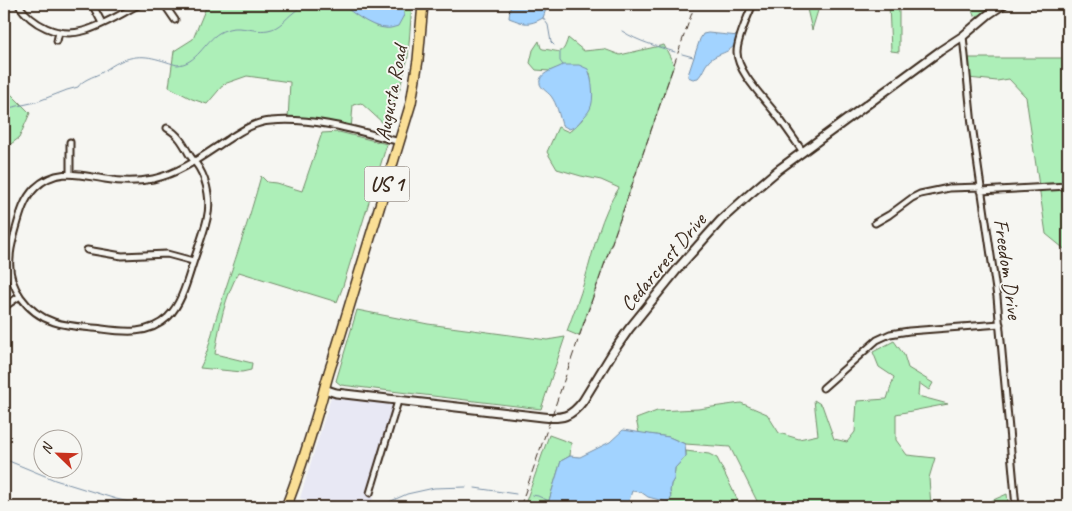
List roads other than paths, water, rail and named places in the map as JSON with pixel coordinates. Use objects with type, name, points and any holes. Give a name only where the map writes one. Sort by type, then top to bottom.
[{"type":"main road","name":"Augusta Road","points":[[286,507],[306,450],[324,389],[330,380],[335,366],[333,360],[411,103],[418,60],[423,4]]},
{"type":"street","points":[[18,4],[36,22],[59,32],[82,31],[140,4]]},
{"type":"street","points":[[92,4],[102,23]]},
{"type":"street","points":[[164,4],[175,20]]},
{"type":"street","points":[[753,4],[738,45],[738,59],[746,76],[803,152]]},
{"type":"street","name":"Cedarcrest Drive","points":[[324,389],[336,394],[398,401],[543,417],[562,418],[568,416],[583,401],[629,329],[721,220],[751,193],[803,152],[1004,4]]},
{"type":"street","points":[[57,41],[59,32]]},
{"type":"street","name":"Freedom Drive","points":[[963,36],[972,122],[1000,324],[1016,507]]},
{"type":"street","points":[[167,128],[180,138],[194,161],[199,168],[206,185],[209,203],[206,223],[179,301],[172,312],[153,328],[141,331],[122,331],[60,324],[36,313],[16,289],[10,258],[16,227],[24,203],[40,183],[52,177],[70,173],[118,181],[143,181],[161,177],[194,161],[248,127],[272,120],[314,122],[400,142]]},
{"type":"street","points":[[70,142],[70,173]]},
{"type":"street","points":[[875,223],[920,194],[949,188],[981,189],[1068,186]]},
{"type":"street","points":[[87,250],[122,256],[167,254],[193,261]]},
{"type":"street","points":[[4,307],[20,296]]},
{"type":"street","points":[[823,388],[877,340],[890,334],[908,330],[1000,324]]},
{"type":"street","points":[[370,493],[398,401]]},
{"type":"street","points":[[1059,507],[1068,506]]},
{"type":"water","points":[[342,4],[403,4],[404,15],[398,26],[389,28],[375,26],[351,12]]},
{"type":"water","points":[[513,4],[545,4],[546,9],[543,18],[530,23],[523,23],[509,18],[510,8]]},
{"type":"water","points":[[703,34],[739,36],[730,50],[713,58],[707,63],[698,78],[693,79],[688,77],[688,75],[700,39]]},
{"type":"water","points":[[563,65],[579,65],[588,69],[591,78],[592,105],[577,125],[569,129],[562,125],[553,99],[540,82],[543,75]]},
{"type":"water","points":[[623,430],[669,437],[685,444],[686,456],[675,468],[670,491],[671,499],[667,502],[648,497],[641,492],[632,491],[627,507],[547,507],[561,461],[570,456],[580,457],[610,442]]},
{"type":"waterway","points":[[4,109],[36,102],[78,87],[118,62],[129,58],[143,57],[177,65],[184,64],[195,57],[219,33],[232,28],[262,31],[272,29],[306,4]]},
{"type":"waterway","points":[[543,18],[548,25],[551,42],[554,45]]},
{"type":"waterway","points":[[622,31],[641,41],[675,52]]},
{"type":"waterway","points":[[560,52],[560,61],[563,65]]},
{"type":"waterway","points":[[682,54],[693,57]]},
{"type":"waterway","points":[[4,459],[55,480],[116,499],[151,507]]},
{"type":"waterway","points":[[378,507],[407,494],[434,488],[466,487]]},
{"type":"waterway","points":[[475,488],[516,494]]},
{"type":"waterway","points":[[532,495],[549,501]]},
{"type":"railway","points":[[520,507],[695,4]]}]
